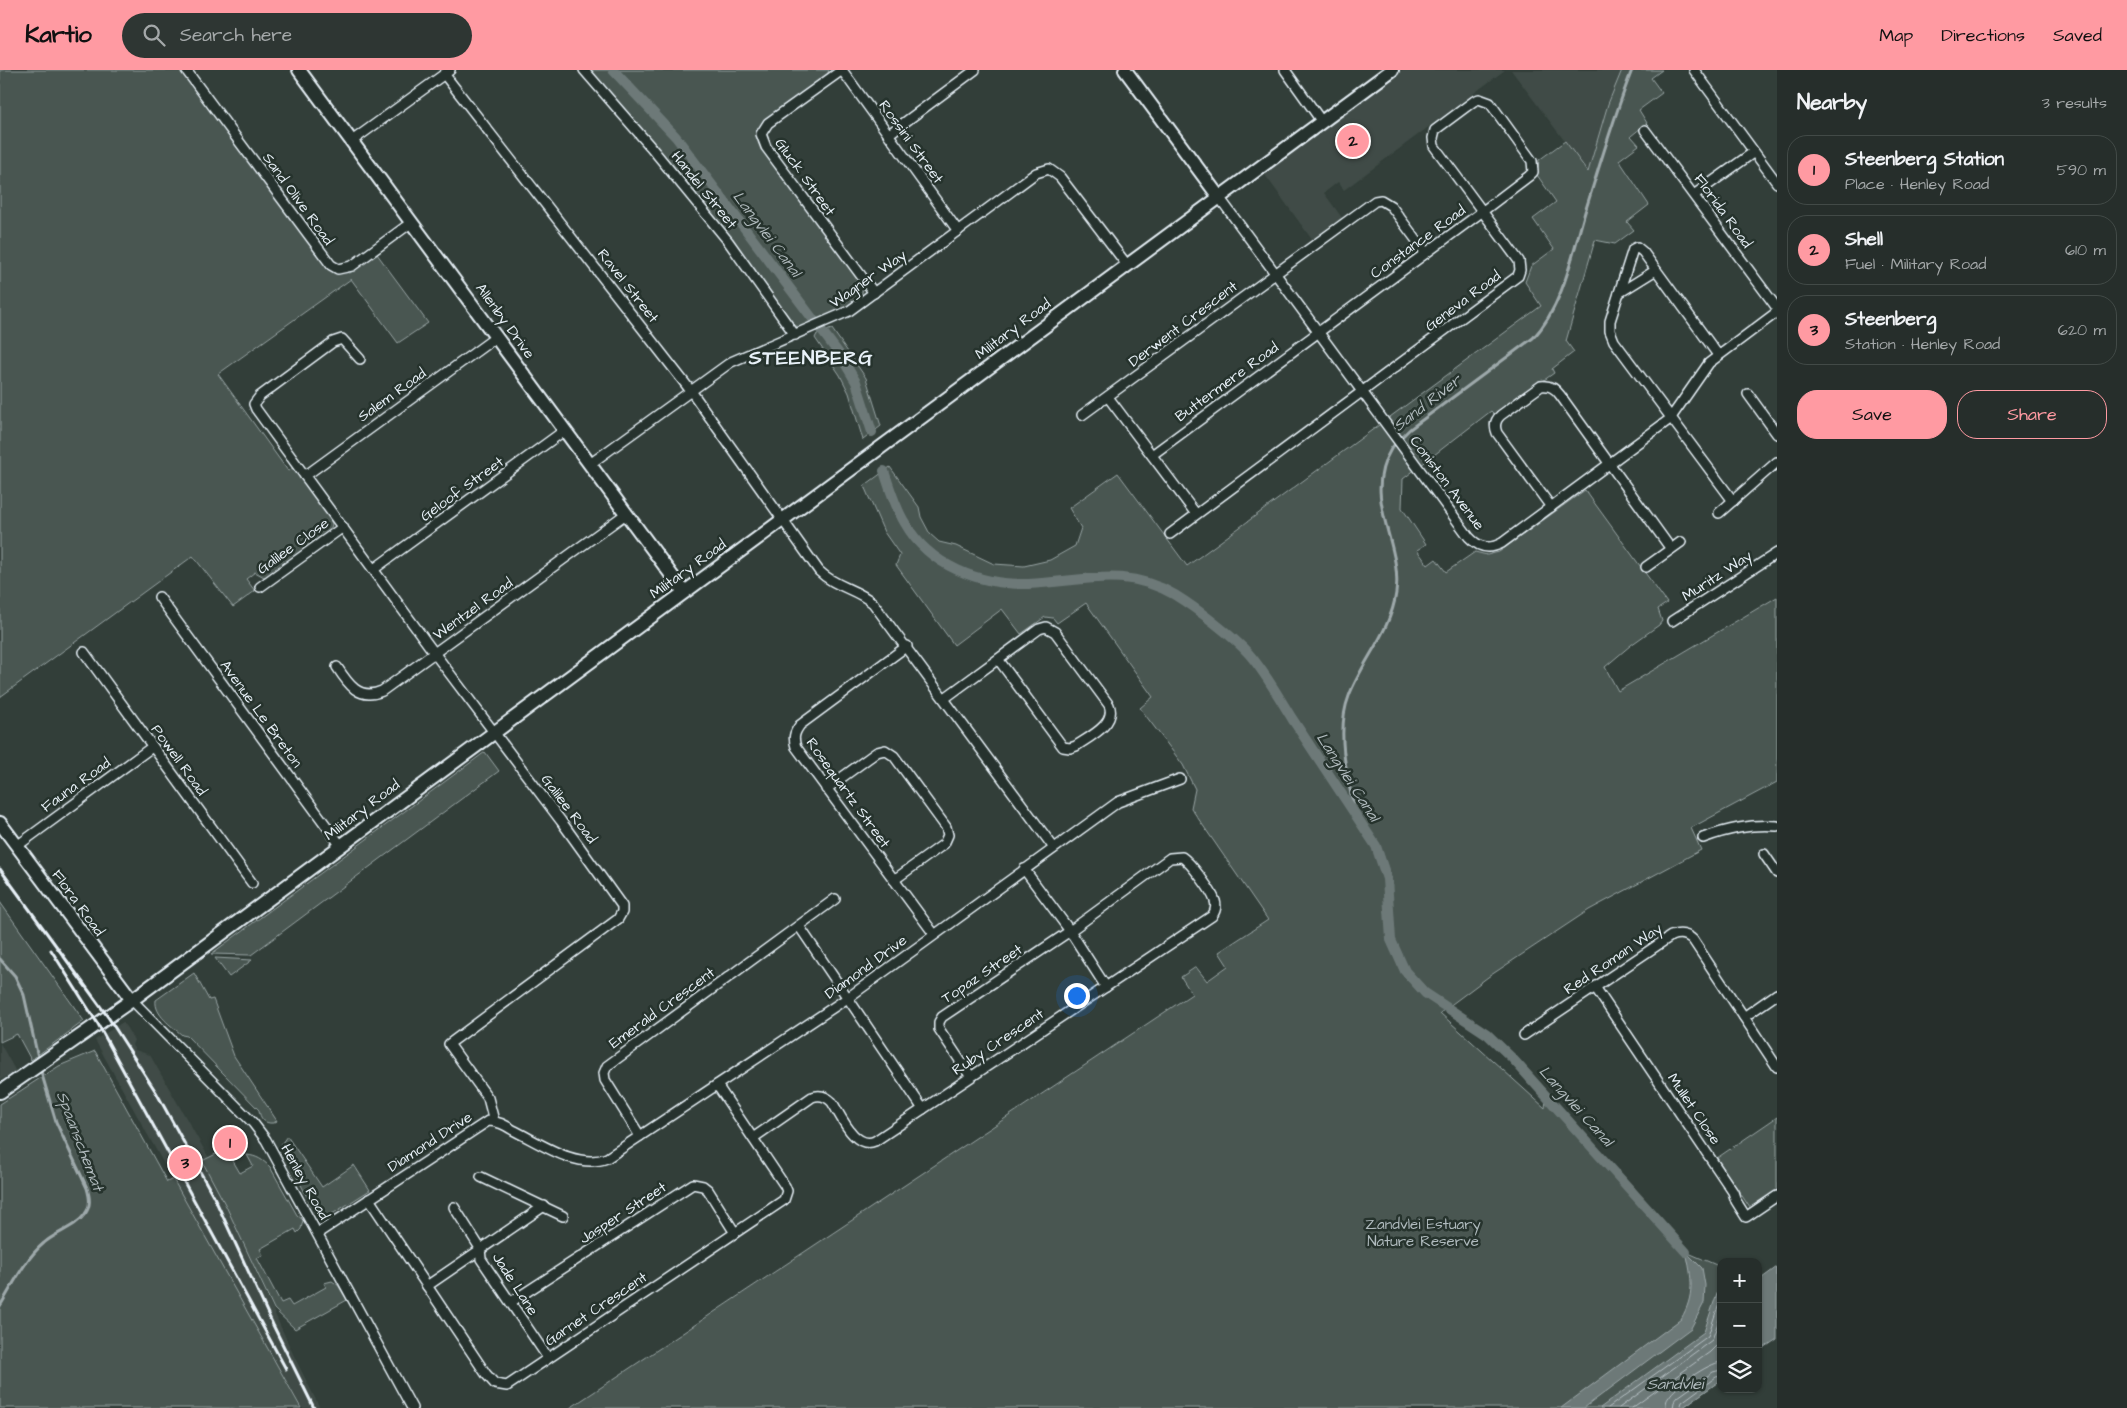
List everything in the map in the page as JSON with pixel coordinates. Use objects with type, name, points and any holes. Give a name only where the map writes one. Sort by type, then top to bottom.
[{"type":"main road","name":"Allenby Drive","points":[[299,70],[684,592]]},
{"type":"main road","points":[[1125,70],[1219,197]]},
{"type":"main road","name":"Military Road","points":[[0,1092],[132,1000],[342,846],[1392,70]]},
{"type":"main road","name":"Flora Road","points":[[0,823],[132,1000]]},
{"type":"street","name":"Sand Olive Road","points":[[186,70],[331,265],[338,269],[352,266],[412,222]]},
{"type":"street","name":"Handel Street","points":[[584,70],[650,146],[728,241],[795,335]]},
{"type":"street","name":"Rossini Street","points":[[842,70],[958,231]]},
{"type":"street","name":"Gluck Street","points":[[842,70],[768,124],[761,134],[766,147],[874,293]]},
{"type":"street","points":[[889,134],[975,70]]},
{"type":"street","points":[[1285,70],[1322,122]]},
{"type":"street","points":[[1694,70],[1777,183]]},
{"type":"street","points":[[352,141],[447,72]]},
{"type":"street","name":"Ravel Street","points":[[447,72],[691,391],[782,520]]},
{"type":"street","name":"Geneva Road","points":[[1363,392],[1518,276],[1520,270],[1519,261],[1484,211],[1434,146],[1432,138],[1435,130],[1474,101],[1479,99],[1486,100],[1529,155],[1533,172]]},
{"type":"street","name":"Florida Road","points":[[1645,130],[1777,310]]},
{"type":"street","points":[[1694,195],[1754,152]]},
{"type":"street","name":"Wagner Way","points":[[590,464],[731,362],[842,316],[1036,173],[1049,169],[1060,177],[1127,265]]},
{"type":"street","name":"Constance Road","points":[[1318,332],[1484,211],[1533,172]]},
{"type":"street","name":"Coniston Avenue","points":[[1219,197],[1469,537],[1480,546],[1490,548],[1502,543],[1670,419],[1709,363],[1777,310]]},
{"type":"street","name":"Derwent Crescent","points":[[1082,416],[1375,201],[1381,200],[1390,206],[1426,253]]},
{"type":"street","points":[[1718,355],[1643,252],[1638,247],[1635,247],[1630,253],[1610,321],[1611,336],[1670,419],[1733,501]]},
{"type":"street","points":[[1619,293],[1656,270]]},
{"type":"street","name":"Buttermere Road","points":[[1152,455],[1318,332]]},
{"type":"street","name":"Salem Road","points":[[305,476],[496,337]]},
{"type":"street","name":"Galilee Road","points":[[360,359],[347,343],[338,339],[257,399],[254,404],[256,409],[622,906],[622,912],[618,919],[449,1044],[488,1098],[494,1121]]},
{"type":"street","points":[[1550,507],[1497,433],[1496,422],[1501,415],[1541,386],[1550,386],[1557,391],[1611,463],[1671,549]]},
{"type":"street","points":[[1170,534],[1363,392]]},
{"type":"street","points":[[1748,394],[1777,434]]},
{"type":"street","points":[[1108,397],[1196,514]]},
{"type":"street","name":"Geloof Street","points":[[374,569],[565,430]]},
{"type":"street","points":[[1719,513],[1777,462]]},
{"type":"street","name":"Wentzel Road","points":[[337,667],[354,690],[375,694],[435,654],[627,513]]},
{"type":"street","points":[[782,520],[819,571],[833,583],[867,598],[873,603],[907,646],[1054,848]]},
{"type":"street","name":"Galilee Close","points":[[260,588],[343,527]]},
{"type":"street","points":[[1646,567],[1681,542]]},
{"type":"street","name":"Muritz Way","points":[[1672,621],[1777,554]]},
{"type":"street","name":"Avenue Le Breton","points":[[159,597],[342,846]]},
{"type":"street","points":[[945,698],[1039,629],[1050,628],[1110,705],[1112,713],[1110,720],[1076,746],[1070,748],[1063,747],[998,660]]},
{"type":"street","name":"Rosequartz Street","points":[[907,646],[800,725],[794,736],[796,747],[934,934]]},
{"type":"street","name":"Powell Road","points":[[84,652],[252,883]]},
{"type":"street","name":"Fauna Road","points":[[17,846],[152,747]]},
{"type":"street","points":[[826,789],[877,752],[887,751],[894,756],[946,827],[948,835],[944,844],[894,880]]},
{"type":"street","name":"Diamond Drive","points":[[318,1233],[488,1121],[494,1121],[573,1159],[587,1162],[607,1158],[849,997],[1024,869],[1121,801],[1180,778]]},
{"type":"street","points":[[1703,838],[1728,828],[1757,824],[1777,826]]},
{"type":"street","points":[[1764,854],[1777,873]]},
{"type":"street","name":"Topaz Street","points":[[970,1077],[939,1029],[941,1019],[1070,931],[1172,857],[1182,857],[1189,862],[1214,899],[1216,908],[1212,916],[1106,987]]},
{"type":"street","points":[[1024,869],[1070,931],[1106,987]]},
{"type":"street","name":"Emerald Crescent","points":[[640,1136],[606,1080],[604,1073],[607,1066],[835,899]]},
{"type":"street","points":[[799,926],[849,997],[923,1109]]},
{"type":"street","name":"Red Roman Way","points":[[1524,1035],[1671,936],[1684,934],[1693,940],[1777,1066]]},
{"type":"street","name":"Ruby Crescent","points":[[753,1138],[817,1095],[828,1098],[854,1136],[864,1143],[875,1141],[1106,987]]},
{"type":"street","name":"Mullet Close","points":[[1595,987],[1733,1192],[1746,1217],[1777,1196]]},
{"type":"street","points":[[1744,1017],[1777,994]]},
{"type":"street","name":"Henley Road","points":[[132,1000],[253,1123],[266,1140],[412,1408]]},
{"type":"street","name":"Garnet Crescent","points":[[369,1199],[495,1384],[507,1386],[782,1203],[786,1191],[785,1186],[717,1085]]},
{"type":"street","points":[[481,1177],[563,1216]]},
{"type":"street","name":"Jasper Street","points":[[510,1302],[693,1184],[703,1186],[708,1190],[736,1233]]},
{"type":"street","points":[[427,1286],[544,1206]]},
{"type":"street","name":"Jade Lane","points":[[454,1207],[480,1248],[481,1259],[548,1358]]},
{"type":"shaded area","points":[[1392,70],[1505,70],[1344,190],[1338,182],[1324,193],[1343,219],[1313,241],[1260,168]]},
{"type":"shaded area","points":[[1511,70],[1622,70],[1608,104],[1588,172]]},
{"type":"shaded area","points":[[123,1022],[134,1040],[132,1045],[135,1050],[150,1055],[209,1158],[202,1162],[226,1206],[294,1356],[320,1408],[302,1408],[95,1040]]},
{"type":"shaded area","points":[[0,1043],[16,1072],[0,1080]]},
{"type":"green space","points":[[0,70],[186,70],[338,269],[350,273],[377,254],[428,323],[398,343],[351,279],[218,374],[288,471],[293,468],[329,517],[332,524],[330,531],[270,575],[264,577],[255,572],[246,579],[255,591],[233,607],[193,556],[0,697]]},
{"type":"green space","points":[[587,70],[829,70],[827,75],[763,123],[758,133],[759,144],[861,281],[863,289],[861,296],[842,311],[803,327],[794,326],[725,233]]},
{"type":"green space","name":"Zandvlei Estuary Nature Reserve","points":[[1622,70],[1662,70],[1651,78],[1662,93],[1639,110],[1647,123],[1631,136],[1639,145],[1619,160],[1649,205],[1627,222],[1634,230],[1615,244],[1595,240],[1566,341],[1574,352],[1552,369],[1554,373],[1495,415],[1491,411],[1403,479],[1402,508],[1426,544],[1417,550],[1428,565],[1436,559],[1446,572],[1475,552],[1487,555],[1499,552],[1585,490],[1667,603],[1658,609],[1662,621],[1659,625],[1605,667],[1618,691],[1777,597],[1777,782],[1691,828],[1701,850],[1589,910],[1488,977],[1440,1013],[1545,1108],[1546,1100],[1686,1252],[1717,1265],[1717,1383],[1682,1408],[570,1408],[1192,994],[1181,977],[1196,967],[1207,981],[1228,966],[1219,952],[1268,920],[1191,808],[1195,789],[1183,765],[1140,708],[1153,697],[1086,603],[1057,623],[1053,618],[1045,617],[1021,634],[1002,609],[954,645],[896,565],[900,555],[884,532],[864,486],[890,467],[919,507],[921,517],[930,534],[939,542],[956,546],[994,564],[1024,566],[1050,560],[1075,546],[1081,528],[1069,508],[1118,473],[1187,566],[1541,306],[1525,282],[1531,266],[1554,249],[1533,219],[1556,202],[1537,175],[1539,160],[1565,141],[1588,172],[1608,104]]},
{"type":"green space","points":[[832,329],[866,378],[881,426],[863,440],[849,393],[840,375],[815,338],[817,334]]},
{"type":"green space","points":[[485,752],[499,771],[251,955],[211,954]]},
{"type":"green space","points":[[0,902],[84,1021],[31,1060],[17,1034],[0,1042]]},
{"type":"green space","points":[[215,958],[252,960],[229,977]]},
{"type":"green space","points":[[194,973],[209,1000],[213,999],[234,1056],[277,1121],[267,1123],[263,1120],[259,1110],[187,1036],[182,1035],[169,1024],[158,1011],[156,1000]]},
{"type":"green space","points":[[95,1051],[167,1182],[173,1179],[301,1408],[0,1408],[0,1104],[59,1066]]},
{"type":"green space","points":[[1777,1117],[1777,1192],[1755,1207],[1750,1208],[1717,1158]]},
{"type":"green space","points":[[287,1136],[322,1187],[354,1165],[370,1190],[326,1218],[321,1218],[316,1214],[282,1148],[282,1143]]},
{"type":"green space","points":[[220,1152],[233,1161],[240,1173],[253,1166],[247,1155],[257,1157],[265,1162],[270,1167],[297,1215],[303,1220],[301,1229],[297,1233],[295,1229],[260,1249],[263,1255],[257,1258],[281,1303],[288,1300],[292,1306],[326,1287],[324,1283],[332,1281],[338,1285],[347,1300],[295,1329],[274,1309],[226,1206],[202,1161]]},
{"type":"water","name":"Sandvlei","points":[[1686,1252],[1702,1268],[1705,1285],[1704,1303],[1691,1328],[1584,1408],[1561,1408],[1681,1319],[1689,1302],[1691,1286]]},
{"type":"water","points":[[1777,1267],[1777,1339],[1762,1349],[1762,1303],[1762,1278]]},
{"type":"water","name":"Sandvlei","points":[[1717,1293],[1717,1383],[1682,1408],[1600,1408],[1704,1332]]},
{"type":"waterway","name":"Langvlei Canal","points":[[613,70],[676,137],[840,355],[856,382],[872,432]]},
{"type":"waterway","name":"Sand River","points":[[1356,816],[1344,756],[1343,725],[1345,710],[1355,683],[1388,620],[1396,593],[1397,574],[1381,503],[1380,485],[1383,467],[1391,449],[1410,429],[1533,338],[1552,311],[1566,278],[1607,140],[1632,70]]},
{"type":"waterway","name":"Langvlei Canal","points":[[884,471],[898,511],[915,538],[928,551],[958,570],[992,581],[1010,583],[1048,583],[1103,578],[1138,580],[1175,595],[1234,639],[1267,677],[1376,846],[1387,879],[1391,940],[1405,971],[1425,993],[1487,1034],[1512,1058],[1686,1252]]},
{"type":"waterway","name":"Spaanschemat","points":[[0,959],[15,976],[24,995],[39,1062]]},
{"type":"waterway","name":"Spaanschemat","points":[[0,1306],[37,1249],[49,1239],[81,1219],[89,1205],[87,1188],[56,1122],[40,1068]]},
{"type":"railway","points":[[0,869],[108,1017],[156,1092],[214,1197],[273,1325],[314,1408]]},
{"type":"railway","points":[[51,950],[98,1024],[286,1369]]},
{"type":"place","name":"Shell","points":[[1353,141]]},
{"type":"place","name":"Steenberg Station","points":[[230,1143]]},
{"type":"place","name":"Steenberg","points":[[185,1163]]},
{"type":"district","name":"STEENBERG","points":[[811,358]]}]
